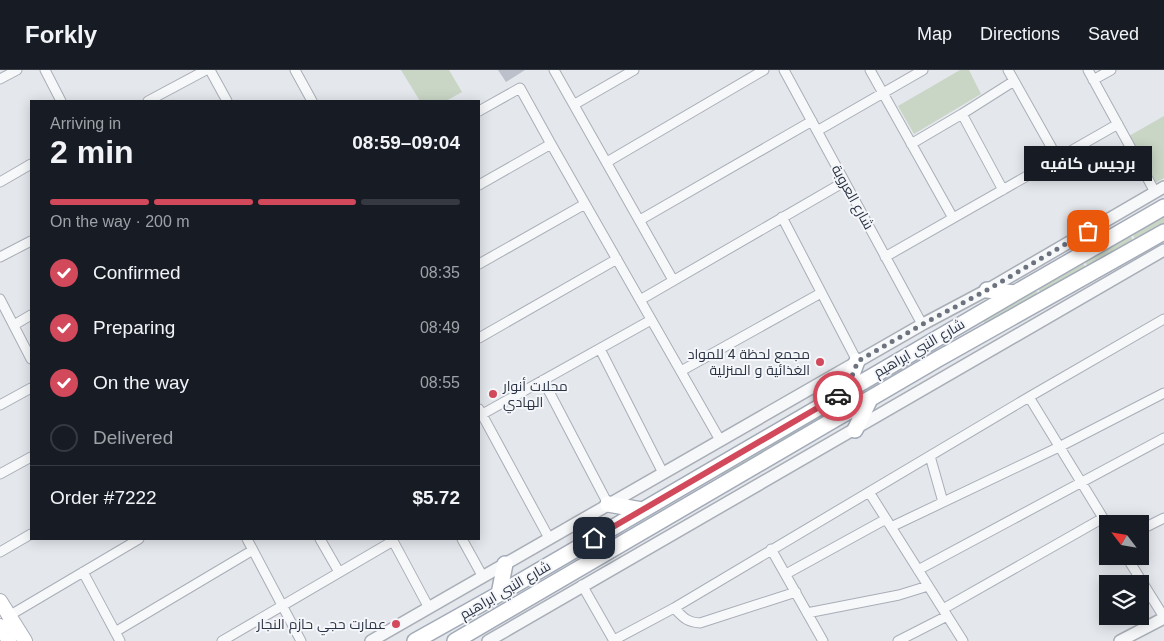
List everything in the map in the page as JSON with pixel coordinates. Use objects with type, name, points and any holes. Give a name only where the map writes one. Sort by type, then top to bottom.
[{"type":"main road","name":"شارع النبي ابراهيم","points":[[415,641],[1164,207]]},
{"type":"main road","name":"شارع النبي ابراهيم","points":[[456,640],[870,399],[1164,232]]},
{"type":"main road","points":[[987,290],[1015,293]]},
{"type":"main road","points":[[908,355],[918,372]]},
{"type":"main road","points":[[846,391],[858,361]]},
{"type":"main road","points":[[890,365],[898,383]]},
{"type":"main road","points":[[854,430],[870,399]]},
{"type":"main road","points":[[608,504],[642,510]]},
{"type":"main road","points":[[499,594],[505,564]]},
{"type":"main road","points":[[0,601],[5,618],[25,641]]},
{"type":"main road","points":[[408,641],[448,623]]},
{"type":"main road","points":[[0,626],[9,641]]},
{"type":"street","points":[[0,79],[17,70]]},
{"type":"street","points":[[45,70],[60,100]]},
{"type":"street","points":[[152,100],[206,70]]},
{"type":"street","points":[[210,70],[226,100]]},
{"type":"street","points":[[295,70],[311,100]]},
{"type":"street","points":[[554,70],[674,280]]},
{"type":"street","points":[[574,104],[634,70]]},
{"type":"street","points":[[607,162],[764,70]]},
{"type":"street","name":"شارع العروبة","points":[[784,70],[922,324]]},
{"type":"street","points":[[870,70],[953,218]]},
{"type":"street","points":[[817,131],[923,70]]},
{"type":"street","points":[[1008,70],[1058,159]]},
{"type":"street","points":[[371,641],[922,324],[987,290],[1160,190],[1118,124],[1088,70]]},
{"type":"street","points":[[1093,80],[1111,70]]},
{"type":"street","points":[[911,144],[1014,81]]},
{"type":"street","points":[[480,110],[520,88],[720,440]]},
{"type":"street","points":[[962,114],[1003,190]]},
{"type":"street","points":[[640,220],[812,121]]},
{"type":"street","points":[[885,257],[1118,124]]},
{"type":"street","points":[[480,184],[551,144]]},
{"type":"street","points":[[0,182],[30,165]]},
{"type":"street","points":[[640,300],[844,182]]},
{"type":"street","points":[[480,263],[585,204]]},
{"type":"street","points":[[782,217],[858,361]]},
{"type":"street","points":[[0,257],[30,242]]},
{"type":"street","points":[[488,641],[1164,250]]},
{"type":"street","points":[[480,337],[617,260]]},
{"type":"street","points":[[681,371],[821,292]]},
{"type":"street","points":[[0,299],[30,357]]},
{"type":"street","points":[[14,325],[30,316]]},
{"type":"street","points":[[582,586],[614,640],[674,608],[1164,319]]},
{"type":"street","points":[[549,538],[480,413],[652,320]]},
{"type":"street","points":[[600,349],[663,473]]},
{"type":"street","points":[[543,380],[608,504]]},
{"type":"street","points":[[0,405],[30,389]]},
{"type":"street","points":[[786,574],[889,523],[943,502],[1164,393]]},
{"type":"street","points":[[1029,398],[1101,515]]},
{"type":"street","points":[[918,570],[1164,438]]},
{"type":"street","points":[[930,456],[943,502]]},
{"type":"street","points":[[0,474],[30,458]]},
{"type":"street","points":[[869,492],[962,641]]},
{"type":"street","points":[[1149,526],[1164,518]]},
{"type":"street","points":[[898,641],[1099,525]]},
{"type":"street","points":[[0,552],[30,535]]},
{"type":"street","points":[[5,618],[137,540]]},
{"type":"street","points":[[247,540],[301,641]]},
{"type":"street","points":[[321,540],[339,572]]},
{"type":"street","points":[[222,641],[393,540],[429,608]]},
{"type":"street","points":[[463,540],[482,577]]},
{"type":"street","points":[[772,549],[823,641]]},
{"type":"street","points":[[115,632],[253,550]]},
{"type":"street","points":[[1120,641],[1164,618],[1132,565]]},
{"type":"street","points":[[83,572],[120,641]]},
{"type":"street","points":[[807,613],[899,595],[928,586]]},
{"type":"street","points":[[674,608],[685,620],[700,624],[796,592]]},
{"type":"green space","points":[[401,70],[449,70],[462,92],[448,100],[419,100]]},
{"type":"green space","points":[[960,70],[969,70],[981,94],[914,134],[898,106]]},
{"type":"green space","points":[[1164,116],[1164,178],[1155,183],[1129,136]]},
{"type":"green space","points":[[1164,214],[1164,223],[1135,239],[1132,233]]},
{"type":"green space","points":[[1130,234],[1133,241],[1088,267],[1084,260]]},
{"type":"green space","points":[[1082,261],[1086,269],[1042,294],[1037,287]]},
{"type":"green space","points":[[1033,286],[1038,294],[985,324],[980,316]]},
{"type":"green space","points":[[824,409],[827,415],[773,447],[769,441]]},
{"type":"green space","points":[[766,443],[770,449],[722,476],[719,470]]},
{"type":"building","points":[[498,70],[525,70],[506,82]]},
{"type":"way so far","points":[[838,396],[846,391],[858,361],[987,290],[1088,231]]},
{"type":"place","name":"برجيس كافيه","points":[[1088,231]]},
{"type":"place","name":"مجمع لحظة 4 للمواد الغذائية و المنزلية","points":[[820,362]]},
{"type":"place","name":"محلات أنوار الهادي","points":[[493,394]]},
{"type":"place","name":"عمارت حجي حازم النجار","points":[[396,624]]},
{"type":"route","points":[[594,538],[838,396]]}]
